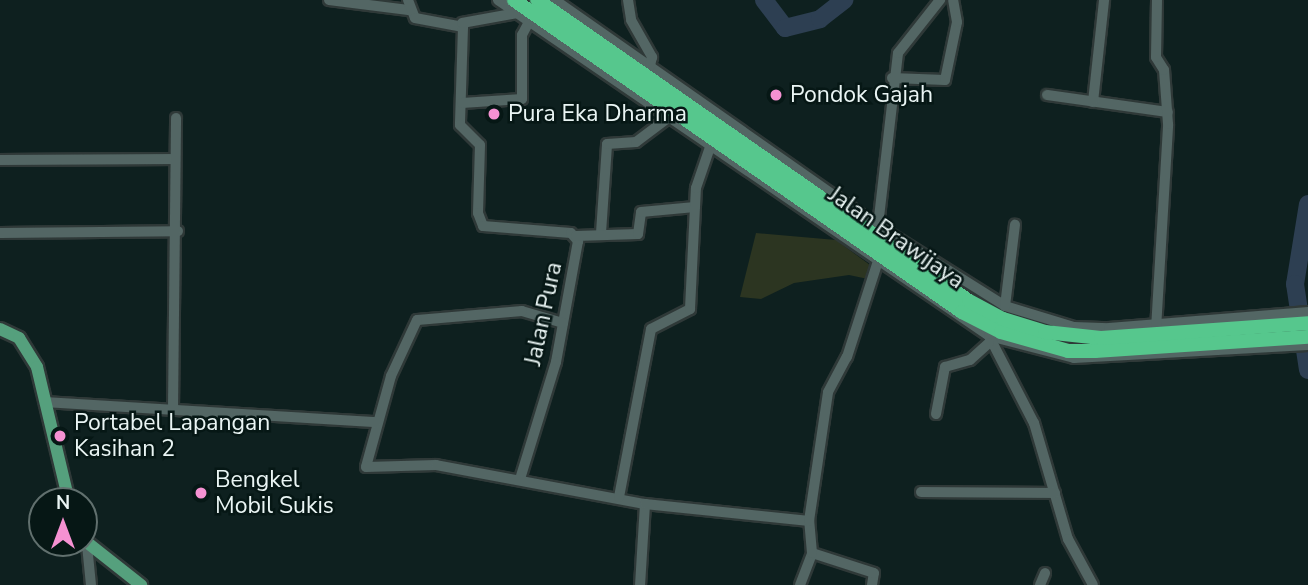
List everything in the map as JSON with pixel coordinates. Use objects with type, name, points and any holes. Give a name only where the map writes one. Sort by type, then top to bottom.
[{"type":"highway","name":"Jalan Brawijaya","points":[[537,0],[969,301],[1003,319],[1072,337],[1156,328],[1308,337]]},
{"type":"highway","name":"Jalan Brawijaya","points":[[515,7],[981,323],[1068,351],[1232,334],[1308,323]]},
{"type":"main road","points":[[0,329],[28,349],[45,402],[66,487]]},
{"type":"main road","points":[[98,552],[142,585]]},
{"type":"street","points":[[329,0],[408,5],[422,20],[461,23],[515,7]]},
{"type":"street","points":[[498,0],[515,7],[529,22],[989,340],[1074,358],[1232,334],[1308,312]]},
{"type":"street","points":[[555,0],[878,226],[1006,306],[1074,327],[1156,328],[1168,112],[1164,70],[1156,57],[1157,0]]},
{"type":"street","points":[[628,0],[631,20],[652,57],[650,66]]},
{"type":"street","points":[[878,226],[892,78],[898,53],[940,0]]},
{"type":"street","points":[[892,78],[945,80],[957,22],[953,0]]},
{"type":"street","points":[[1093,102],[1104,0]]},
{"type":"street","points":[[462,103],[522,99],[522,35],[529,22]]},
{"type":"street","name":"Jalan Pura","points":[[461,23],[462,130],[480,145],[478,213],[483,226],[576,236],[563,323],[520,479]]},
{"type":"street","points":[[1047,96],[1168,112]]},
{"type":"street","points":[[173,409],[178,231],[173,159],[176,118]]},
{"type":"street","points":[[601,233],[607,144],[636,142],[668,118]]},
{"type":"street","points":[[619,497],[651,329],[690,309],[695,207],[710,147]]},
{"type":"street","points":[[0,160],[173,159]]},
{"type":"street","points":[[576,236],[601,233],[638,234],[641,212],[695,207]]},
{"type":"street","points":[[1006,306],[1015,225]]},
{"type":"street","points":[[0,233],[178,231]]},
{"type":"street","points":[[800,585],[812,554],[809,521],[828,392],[847,357],[877,264]]},
{"type":"street","points":[[563,323],[522,312],[417,320],[403,341],[376,422],[366,467],[436,465],[619,497],[645,504],[809,521]]},
{"type":"street","points":[[1232,334],[1308,345]]},
{"type":"street","points":[[936,414],[944,367],[970,360],[989,340]]},
{"type":"street","points":[[989,340],[1034,424],[1068,539],[1093,585]]},
{"type":"street","points":[[45,402],[376,422]]},
{"type":"street","points":[[921,492],[1055,493]]},
{"type":"street","points":[[640,585],[645,504]]},
{"type":"street","points":[[812,554],[874,573],[873,585]]},
{"type":"street","points":[[87,557],[91,585]]},
{"type":"street","points":[[1040,585],[1045,573]]},
{"type":"green space","points":[[756,233],[836,240],[870,265],[868,279],[849,275],[794,283],[761,299],[740,297]]},
{"type":"waterway","points":[[764,0],[785,28],[820,19],[844,0]]},
{"type":"waterway","points":[[1308,204],[1295,284],[1308,370]]},
{"type":"place","name":"Pondok Gajah","points":[[776,95]]},
{"type":"place","name":"Pura Eka Dharma","points":[[494,114]]},
{"type":"place","name":"Portabel Lapangan Kasihan 2","points":[[60,436]]},
{"type":"place","name":"Bengkel Mobil Sukis","points":[[201,493]]}]
